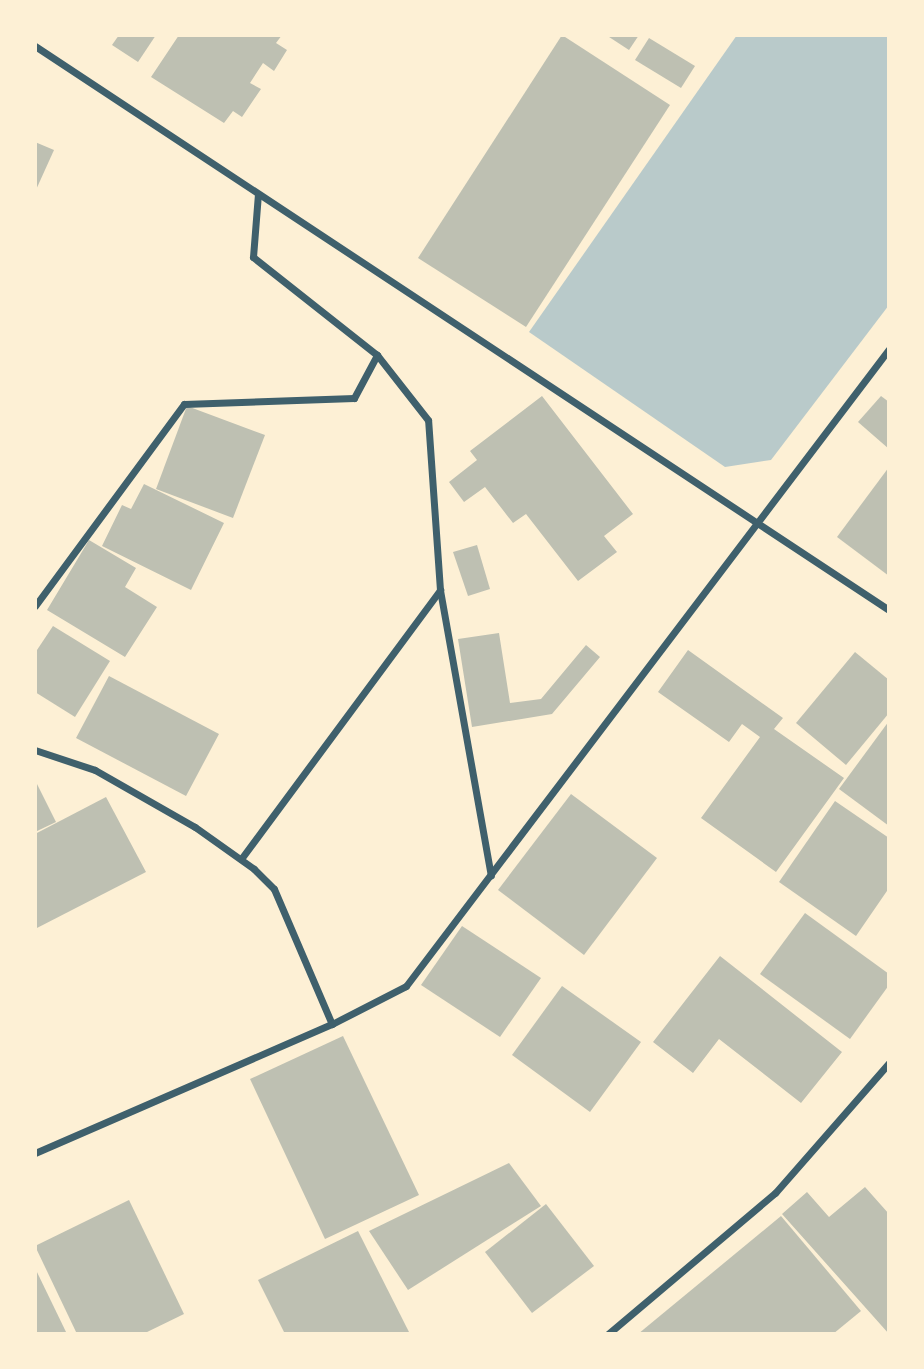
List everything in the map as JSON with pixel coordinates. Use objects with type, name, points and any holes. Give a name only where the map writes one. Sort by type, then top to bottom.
[{"type":"street","points":[[35,46],[889,610]]},
{"type":"street","points":[[258,194],[253,257],[377,355],[428,420],[440,590],[491,875]]},
{"type":"street","points":[[35,1153],[332,1024],[406,986],[758,526],[889,349]]},
{"type":"street","points":[[35,606],[184,404],[354,398],[377,355]]},
{"type":"street","points":[[240,859],[440,590]]},
{"type":"street","points":[[35,750],[95,770],[195,827],[240,859],[274,889],[332,1024]]},
{"type":"street","points":[[608,1334],[775,1193],[889,1063]]},
{"type":"shaded area","points":[[737,35],[889,35],[889,305],[771,460],[725,467],[529,332]]},
{"type":"building","points":[[119,35],[156,35],[138,62],[112,45]]},
{"type":"building","points":[[179,35],[282,35],[276,43],[287,50],[274,71],[263,63],[250,83],[261,89],[242,117],[233,111],[224,123],[151,77]]},
{"type":"building","points":[[562,35],[670,105],[526,327],[418,258]]},
{"type":"building","points":[[606,35],[639,35],[629,50]]},
{"type":"building","points":[[649,38],[695,66],[681,88],[635,60]]},
{"type":"building","points":[[35,142],[54,150],[35,192]]},
{"type":"building","points":[[542,396],[633,514],[604,536],[617,552],[578,581],[526,514],[513,523],[485,487],[464,502],[449,482],[477,460],[470,451]]},
{"type":"building","points":[[881,396],[889,402],[889,449],[858,422]]},
{"type":"building","points":[[187,406],[265,435],[233,518],[156,489]]},
{"type":"building","points":[[889,467],[889,576],[837,537]]},
{"type":"building","points":[[144,484],[224,523],[191,590],[102,546],[122,505],[131,509]]},
{"type":"building","points":[[89,540],[136,568],[125,587],[157,607],[125,657],[47,610]]},
{"type":"building","points":[[477,545],[490,589],[468,596],[453,552]]},
{"type":"building","points":[[53,626],[110,661],[75,717],[35,692],[35,653]]},
{"type":"building","points":[[499,633],[510,703],[541,699],[586,645],[600,657],[552,714],[472,727],[458,639]]},
{"type":"building","points":[[688,650],[783,718],[774,729],[844,778],[776,872],[701,818],[760,737],[742,724],[729,742],[658,692]]},
{"type":"building","points":[[855,652],[889,680],[889,713],[846,765],[796,723]]},
{"type":"building","points":[[109,676],[219,734],[186,796],[76,738]]},
{"type":"building","points":[[889,721],[889,826],[839,789]]},
{"type":"building","points":[[35,780],[56,822],[35,832]]},
{"type":"building","points":[[571,794],[657,858],[584,955],[498,890]]},
{"type":"building","points":[[106,797],[146,872],[35,929],[35,834]]},
{"type":"building","points":[[835,801],[889,838],[889,888],[856,936],[779,882]]},
{"type":"building","points":[[805,913],[889,974],[889,985],[850,1039],[760,974]]},
{"type":"building","points":[[462,926],[541,978],[500,1037],[421,985]]},
{"type":"building","points":[[720,956],[842,1052],[801,1103],[719,1039],[693,1073],[653,1042]]},
{"type":"building","points":[[562,986],[641,1042],[590,1112],[512,1055]]},
{"type":"building","points":[[343,1036],[419,1195],[325,1239],[250,1079]]},
{"type":"building","points":[[509,1163],[541,1206],[408,1290],[369,1231]]},
{"type":"building","points":[[865,1187],[889,1214],[889,1334],[782,1214],[807,1192],[829,1217]]},
{"type":"building","points":[[129,1200],[184,1314],[143,1334],[77,1334],[35,1246]]},
{"type":"building","points":[[546,1204],[594,1266],[532,1313],[485,1252]]},
{"type":"building","points":[[781,1216],[861,1311],[833,1334],[638,1334]]},
{"type":"building","points":[[358,1231],[410,1334],[285,1334],[258,1280]]},
{"type":"building","points":[[35,1268],[67,1334],[35,1334]]}]
